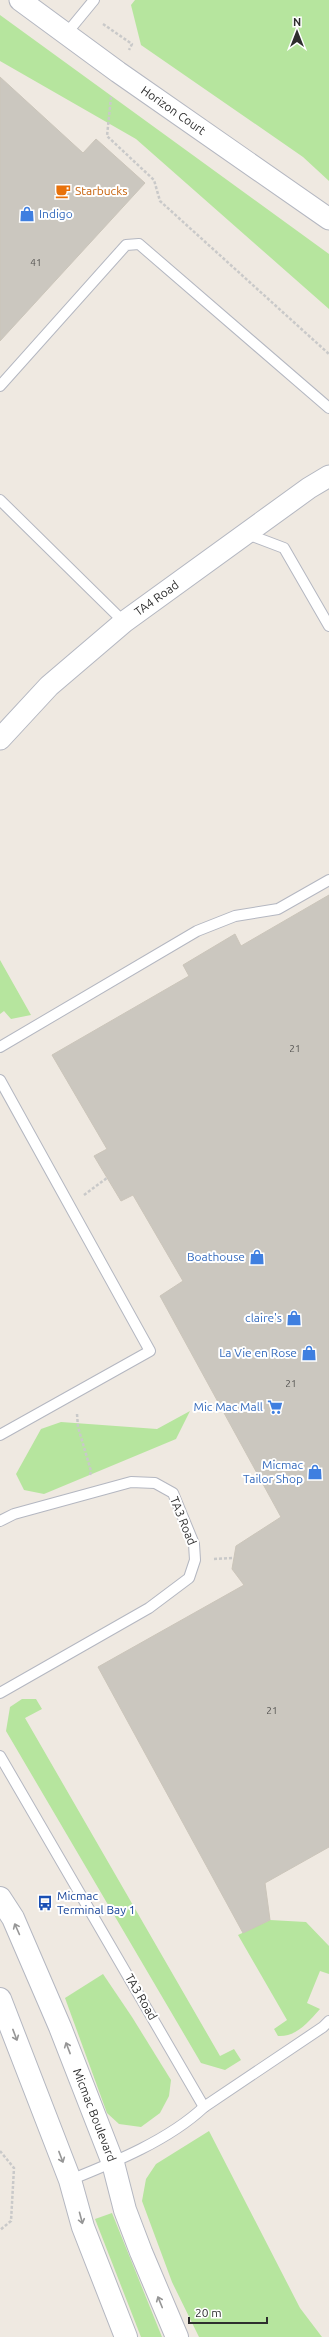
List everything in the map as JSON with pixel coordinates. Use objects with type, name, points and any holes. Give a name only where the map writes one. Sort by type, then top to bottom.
[{"type":"street","name":"Horizon Court","points":[[20,0],[118,72],[329,219]]},
{"type":"street","name":"TA4 Road","points":[[0,738],[49,686],[124,622],[329,476]]},
{"type":"street","name":"Micmac Boulevard","points":[[0,1898],[13,1918],[57,2021],[113,2163],[128,2217],[162,2307],[176,2337]]},
{"type":"street","points":[[0,1999],[70,2180],[83,2227],[126,2337]]},
{"type":"lane","points":[[66,34],[94,0]]},
{"type":"lane","points":[[0,386],[126,245],[139,244],[329,408]]},
{"type":"lane","points":[[0,500],[124,622]]},
{"type":"lane","points":[[247,534],[284,548],[329,626]]},
{"type":"lane","points":[[0,1047],[197,931],[235,916],[278,909],[329,880]]},
{"type":"lane","points":[[0,1080],[150,1351],[0,1435]]},
{"type":"lane","name":"TA3 Road","points":[[0,1521],[14,1514],[85,1496],[131,1482],[155,1483],[173,1493],[194,1544],[195,1560],[189,1578],[149,1608],[0,1693]]},
{"type":"lane","name":"TA3 Road","points":[[0,1756],[204,2108]]},
{"type":"lane","points":[[70,2180],[113,2163],[190,2121],[204,2108],[323,2027],[329,2021]]},
{"type":"path","points":[[103,24],[132,44],[113,85],[107,136],[154,180],[160,201],[329,354]]},
{"type":"path","points":[[70,1206],[107,1178]]},
{"type":"path","points":[[74,1394],[78,1427],[91,1471],[85,1496]]},
{"type":"path","points":[[0,2151],[14,2168],[11,2221],[0,2230]]},
{"type":"green space","points":[[135,0],[329,0],[329,181],[303,157],[141,45],[131,5]]},
{"type":"green space","points":[[0,15],[329,254],[329,309],[136,139],[0,61]]},
{"type":"green space","points":[[0,960],[31,1015],[11,1019],[4,1011],[0,1014]]},
{"type":"green space","points":[[190,1411],[176,1439],[44,1494],[24,1490],[16,1474],[41,1429],[61,1422],[157,1429]]},
{"type":"green space","points":[[22,1699],[36,1699],[42,1709],[25,1718],[220,2056],[234,2049],[241,2060],[225,2070],[201,2063],[6,1731],[10,1707]]},
{"type":"green space","points":[[270,1920],[306,1922],[329,1946],[329,1974],[320,1971],[307,2003],[320,2009],[302,2028],[285,2036],[278,2036],[274,2029],[287,2020],[238,1935]]},
{"type":"green space","points":[[103,1974],[171,2080],[169,2096],[160,2113],[141,2127],[119,2124],[107,2113],[65,1998]]},
{"type":"green space","points":[[209,2131],[300,2308],[322,2337],[199,2337],[172,2282],[142,2201],[146,2179],[156,2164]]},
{"type":"green space","points":[[112,2213],[162,2337],[141,2337],[95,2219]]},
{"type":"building","points":[[0,77],[83,153],[96,139],[145,183],[0,341]]},
{"type":"building","name":"Mic Mac Mall","points":[[329,895],[329,1847],[265,1883],[270,1920],[243,1933],[98,1667],[244,1585],[232,1569],[236,1546],[281,1517],[160,1296],[183,1281],[133,1195],[121,1201],[94,1156],[107,1149],[52,1055],[189,976],[183,965],[235,934],[241,946]]},
{"type":"place","name":"Starbucks","points":[[63,191]]},
{"type":"place","name":"Indigo","points":[[27,214]]},
{"type":"place","name":"Boathouse","points":[[257,1257]]},
{"type":"place","name":"claire's","points":[[294,1318]]},
{"type":"place","name":"La Vie en Rose","points":[[309,1353]]},
{"type":"place","name":"Mic Mac Mall","points":[[275,1407]]},
{"type":"place","name":"Micmac Tailor Shop","points":[[315,1472]]},
{"type":"place","name":"Micmac Terminal Bay 1","points":[[45,1903]]}]
